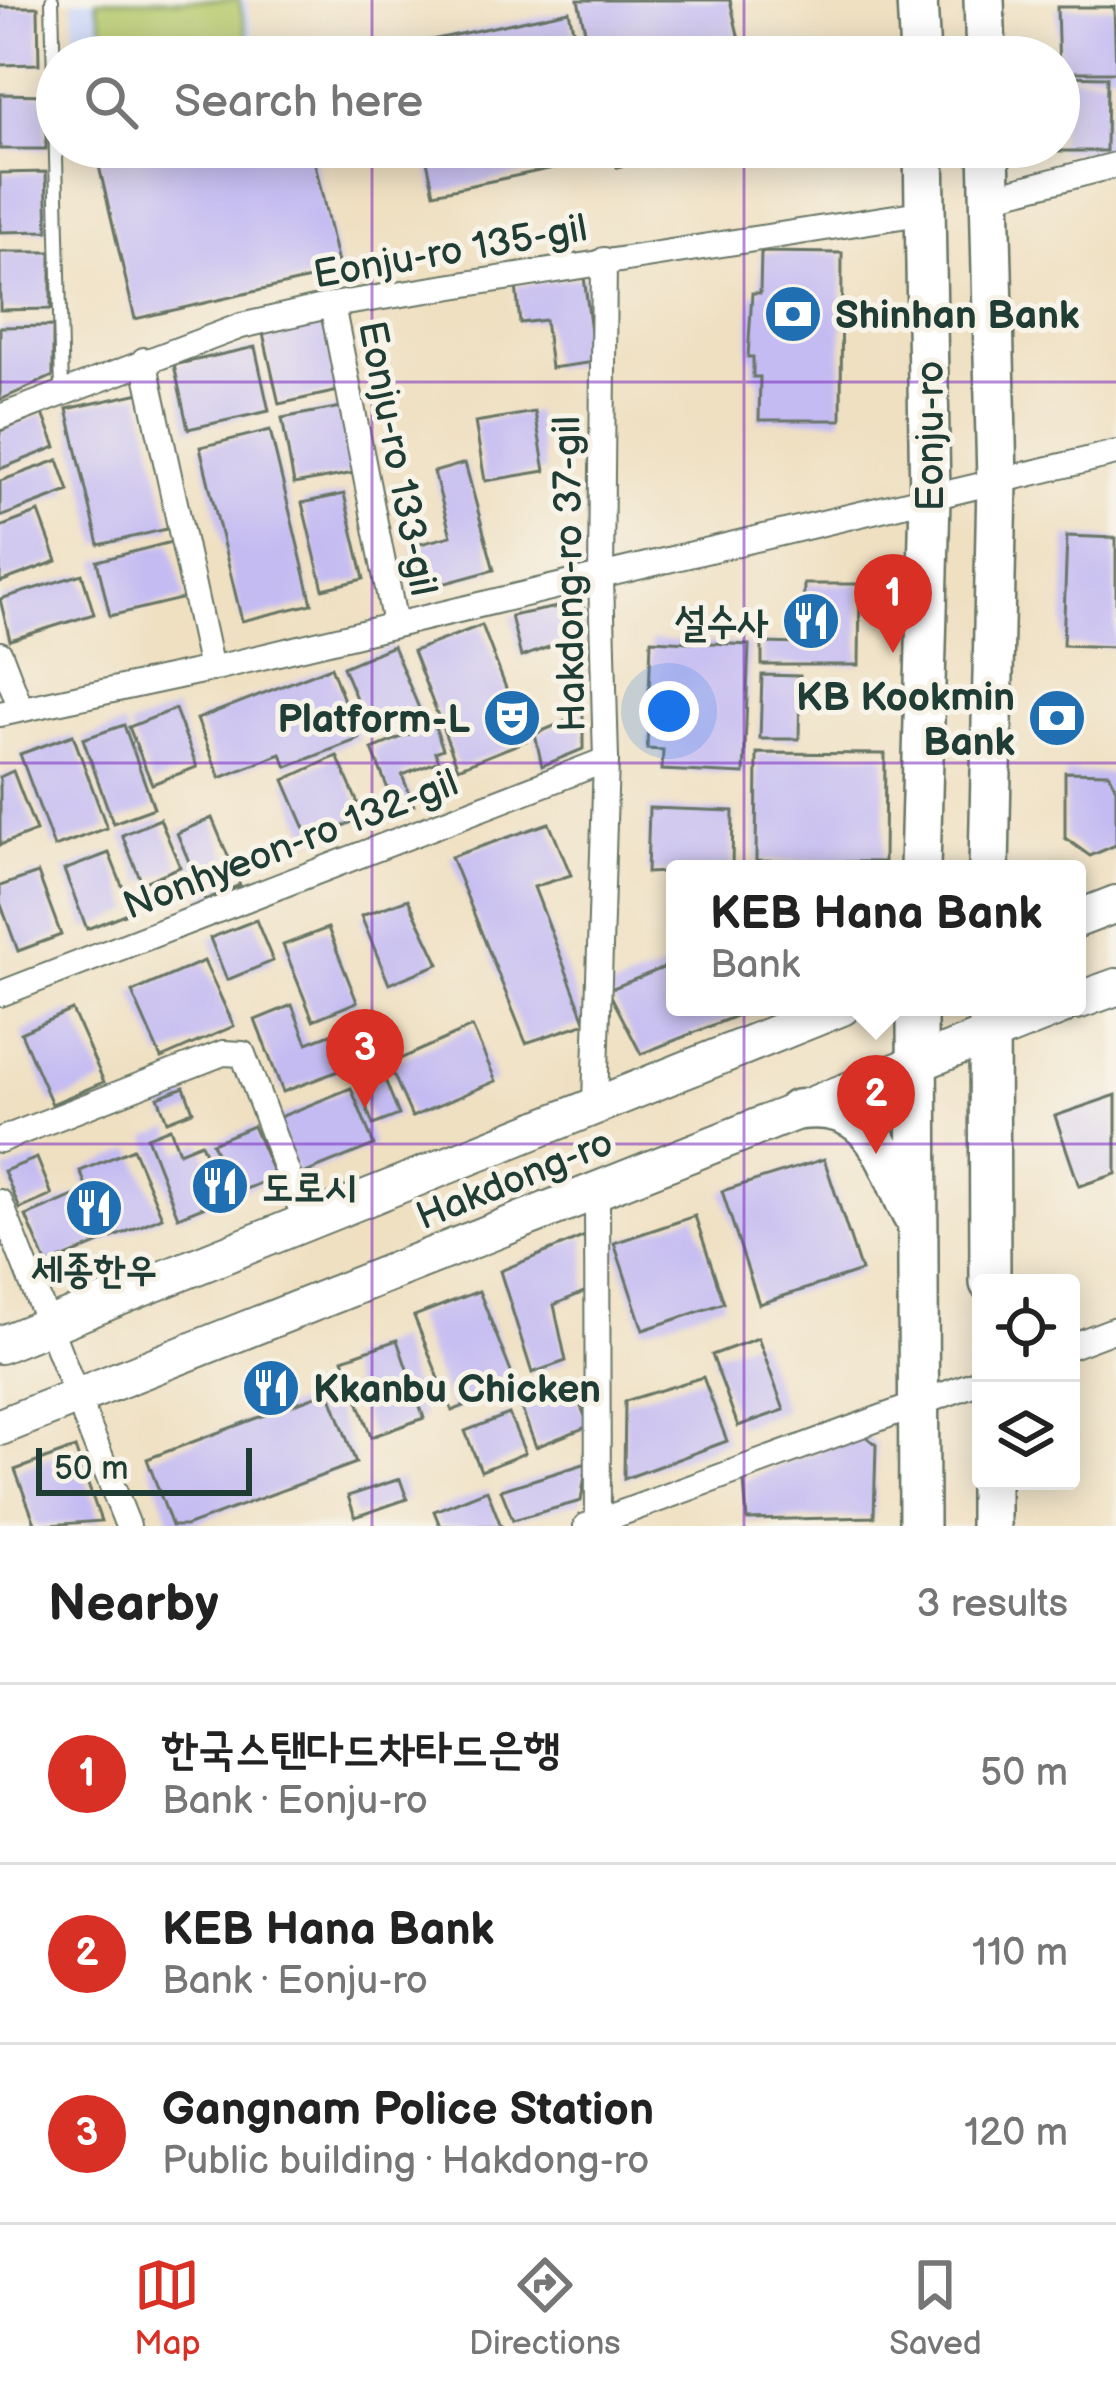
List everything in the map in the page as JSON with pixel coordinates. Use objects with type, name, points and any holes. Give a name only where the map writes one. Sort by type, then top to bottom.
[{"type":"main road","points":[[917,0],[919,36]]},
{"type":"main road","points":[[984,0],[985,36]]},
{"type":"main road","name":"Eonju-ro","points":[[920,860],[930,499],[925,168]]},
{"type":"main road","name":"Eonju-ro","points":[[989,860],[997,481],[990,168]]},
{"type":"main road","points":[[1086,916],[1116,904]]},
{"type":"main road","points":[[1086,998],[1116,987]]},
{"type":"main road","name":"Hakdong-ro","points":[[0,1345],[819,1016]]},
{"type":"main road","points":[[917,1016],[919,1526]]},
{"type":"main road","points":[[989,1022],[990,1274]]},
{"type":"main road","name":"Hakdong-ro","points":[[0,1427],[919,1064],[989,1022]]},
{"type":"main road","points":[[797,1110],[830,1108],[866,1126],[918,1226]]},
{"type":"main road","points":[[990,1490],[990,1526]]},
{"type":"street","points":[[991,197],[1116,165]]},
{"type":"street","name":"Eonju-ro 135-gil","points":[[0,416],[241,326],[332,305],[927,212]]},
{"type":"street","name":"Hakdong-ro 37-gil","points":[[595,1103],[606,760],[601,578],[604,260]]},
{"type":"street","name":"Eonju-ro 133-gil","points":[[332,305],[395,625]]},
{"type":"street","points":[[144,360],[211,669]]},
{"type":"street","name":"Eonju-ro 133-gil","points":[[0,654],[10,712],[601,578],[1116,453]]},
{"type":"street","name":"Nonhyeon-ro 132-gil","points":[[0,994],[606,760]]},
{"type":"street","points":[[0,1140],[223,1053],[243,1054],[305,1220]]},
{"type":"street","points":[[597,1191],[594,1524],[978,1382]]},
{"type":"street","points":[[0,1202],[128,1526]]},
{"type":"street","points":[[1080,1343],[1116,1329]]},
{"type":"lane","points":[[52,0],[53,36]]},
{"type":"lane","points":[[56,168],[62,393]]},
{"type":"shaded area","points":[[73,0],[246,0],[254,36],[74,36]]},
{"type":"green space","points":[[96,0],[239,0],[247,36],[105,36]]},
{"type":"building","points":[[578,0],[730,0],[738,36],[586,36]]},
{"type":"building","points":[[0,7],[38,7],[36,64],[0,65]]},
{"type":"building","points":[[1057,7],[1114,7],[1116,72],[1080,72],[1080,36],[1058,36]]},
{"type":"building","points":[[569,11],[574,36],[450,36]]},
{"type":"building","points":[[1080,76],[1107,77],[1106,151],[1080,151]]},
{"type":"building","points":[[0,94],[36,95],[36,149],[0,149]]},
{"type":"building","points":[[99,168],[316,168],[340,272],[135,319]]},
{"type":"building","points":[[429,168],[553,168],[434,193]]},
{"type":"building","points":[[46,172],[48,231],[0,232],[0,173]]},
{"type":"building","points":[[0,252],[51,252],[51,309],[0,310]]},
{"type":"building","points":[[761,252],[842,253],[841,420],[759,420],[760,377],[753,377],[753,357],[748,357],[752,293],[760,293]]},
{"type":"building","points":[[584,277],[595,362],[551,368],[545,320],[520,323],[516,286]]},
{"type":"building","points":[[322,319],[338,391],[279,404],[263,333]]},
{"type":"building","points":[[53,326],[53,376],[0,400],[0,327]]},
{"type":"building","points":[[255,347],[269,411],[188,429],[174,365]]},
{"type":"building","points":[[140,393],[171,528],[99,545],[67,409]]},
{"type":"building","points":[[341,407],[354,473],[294,484],[282,418]]},
{"type":"building","points":[[535,412],[545,471],[485,481],[475,422]]},
{"type":"building","points":[[43,414],[56,447],[0,469],[0,431]]},
{"type":"building","points":[[270,430],[312,604],[242,621],[200,447]]},
{"type":"building","points":[[58,460],[69,491],[0,517],[0,481]]},
{"type":"building","points":[[465,463],[494,570],[424,589],[412,546],[451,536],[434,472]]},
{"type":"building","points":[[344,494],[364,579],[323,589],[302,503]]},
{"type":"building","points":[[39,512],[57,561],[0,582],[0,527]]},
{"type":"building","points":[[1067,536],[1116,538],[1116,647],[1063,645]]},
{"type":"building","points":[[171,542],[185,598],[110,616],[97,561]]},
{"type":"building","points":[[82,574],[94,614],[10,640],[0,599]]},
{"type":"building","points":[[804,584],[860,584],[859,665],[762,665],[762,643],[803,644]]},
{"type":"building","points":[[583,602],[583,749],[542,766],[535,734],[571,719],[574,638],[521,657],[511,616]]},
{"type":"building","points":[[482,625],[526,741],[458,768],[413,651]]},
{"type":"building","points":[[651,640],[749,645],[744,774],[662,770],[663,750],[647,749]]},
{"type":"building","points":[[393,646],[421,713],[371,734],[343,667]]},
{"type":"building","points":[[331,667],[359,739],[287,767],[281,754],[220,778],[197,719]]},
{"type":"building","points":[[762,675],[800,676],[799,739],[760,739]]},
{"type":"building","points":[[175,709],[197,767],[152,784],[129,727]]},
{"type":"building","points":[[434,724],[443,749],[435,752],[439,761],[402,775],[414,805],[397,812],[372,749]]},
{"type":"building","points":[[124,725],[154,808],[113,823],[83,739]]},
{"type":"building","points":[[73,735],[107,828],[54,847],[20,754]]},
{"type":"building","points":[[757,753],[885,754],[884,860],[756,860]]},
{"type":"building","points":[[337,756],[364,817],[310,840],[284,780]]},
{"type":"building","points":[[13,771],[36,831],[0,845],[0,777]]},
{"type":"building","points":[[1065,772],[1109,773],[1116,788],[1116,845],[1090,856],[1065,838]]},
{"type":"building","points":[[649,808],[733,811],[732,860],[666,860],[666,872],[647,873]]},
{"type":"building","points":[[212,818],[240,885],[205,900],[177,833]]},
{"type":"building","points":[[160,819],[180,867],[142,883],[122,835]]},
{"type":"building","points":[[549,823],[571,875],[534,887],[586,1023],[526,1043],[451,857]]},
{"type":"building","points":[[109,853],[132,911],[87,929],[64,870]]},
{"type":"building","points":[[38,873],[61,935],[18,951],[0,902],[0,886]]},
{"type":"building","points":[[408,899],[439,964],[389,984],[361,916]]},
{"type":"building","points":[[256,920],[273,961],[227,980],[210,938]]},
{"type":"building","points":[[328,928],[357,1002],[313,1020],[283,945]]},
{"type":"building","points":[[204,961],[234,1026],[161,1058],[132,992]]},
{"type":"building","points":[[666,967],[666,1016],[736,1016],[641,1054],[608,990]]},
{"type":"building","points":[[292,1005],[307,1043],[351,1026],[365,1061],[283,1092],[255,1020]]},
{"type":"building","points":[[72,1010],[104,1082],[52,1104],[21,1033]]},
{"type":"building","points":[[472,1027],[496,1081],[412,1117],[389,1064]]},
{"type":"building","points":[[382,1072],[399,1115],[373,1125],[357,1081]]},
{"type":"building","points":[[184,1087],[193,1111],[167,1121],[158,1097]]},
{"type":"building","points":[[351,1088],[374,1145],[298,1176],[275,1119]]},
{"type":"building","points":[[1116,1095],[1116,1174],[1079,1186],[1055,1116]]},
{"type":"building","points":[[253,1126],[275,1177],[234,1194],[212,1143]]},
{"type":"building","points":[[170,1128],[179,1152],[201,1143],[223,1199],[178,1217],[147,1137]]},
{"type":"building","points":[[133,1149],[162,1217],[47,1265],[26,1216],[88,1190],[80,1171]]},
{"type":"building","points":[[37,1158],[52,1195],[20,1209],[4,1171]]},
{"type":"building","points":[[824,1159],[861,1271],[759,1304],[722,1191]]},
{"type":"building","points":[[695,1216],[724,1303],[643,1330],[614,1243]]},
{"type":"building","points":[[585,1236],[586,1291],[554,1305],[566,1361],[532,1373],[500,1271]]},
{"type":"building","points":[[479,1291],[516,1385],[452,1411],[414,1316]]},
{"type":"building","points":[[758,1338],[784,1410],[738,1426],[712,1355]]},
{"type":"building","points":[[397,1340],[424,1418],[371,1437],[343,1359]]},
{"type":"building","points":[[703,1377],[727,1441],[624,1479],[625,1401]]},
{"type":"building","points":[[573,1387],[589,1426],[536,1447],[521,1407]]},
{"type":"building","points":[[329,1391],[356,1463],[186,1526],[172,1526],[147,1459]]},
{"type":"building","points":[[509,1414],[525,1453],[481,1471],[465,1431]]},
{"type":"building","points":[[862,1433],[876,1445],[874,1517],[747,1520],[744,1481]]},
{"type":"building","points":[[75,1448],[101,1521],[36,1526],[15,1470]]},
{"type":"building","points":[[587,1463],[581,1501],[513,1520],[501,1490]]},
{"type":"building","points":[[400,1479],[407,1499],[355,1517],[348,1496]]},
{"type":"building","points":[[487,1490],[501,1526],[440,1526],[434,1511]]},
{"type":"place","name":"Shinhan Bank","points":[[793,314]]},
{"type":"place","name":"설수사","points":[[811,621]]},
{"type":"place","name":"한국스탠다드차타드은행","points":[[893,653]]},
{"type":"place","name":"Platform-L","points":[[512,718]]},
{"type":"place","name":"KB Kookmin Bank","points":[[1057,718]]},
{"type":"place","name":"Gangnam Police Station","points":[[365,1108]]},
{"type":"place","name":"KEB Hana Bank","points":[[876,1154]]},
{"type":"place","name":"도로시","points":[[220,1186]]},
{"type":"place","name":"세종한우","points":[[94,1208]]},
{"type":"place","name":"Kkanbu Chicken","points":[[271,1388]]}]
